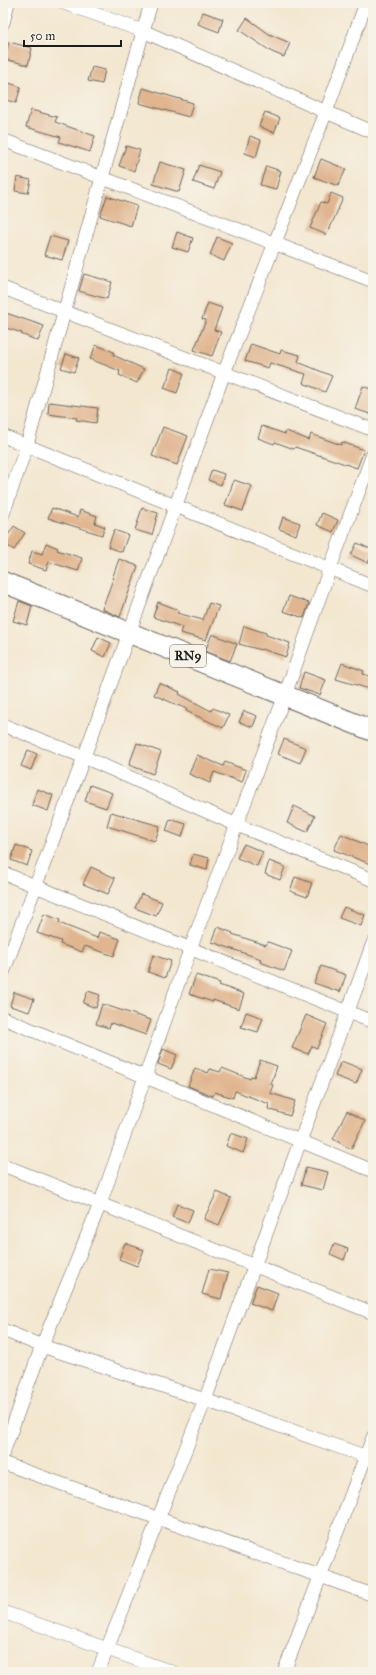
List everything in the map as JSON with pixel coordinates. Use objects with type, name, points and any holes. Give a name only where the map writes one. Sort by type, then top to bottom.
[{"type":"main road","name":"RN9","points":[[3,582],[129,631],[373,731]]},
{"type":"street","points":[[3,23],[8,3]]},
{"type":"street","points":[[64,3],[143,31],[373,132]]},
{"type":"street","points":[[3,514],[27,445],[151,3]]},
{"type":"street","points":[[3,973],[84,757],[224,373],[326,112],[366,3]]},
{"type":"street","points":[[3,140],[373,281]]},
{"type":"street","points":[[3,288],[373,430]]},
{"type":"street","points":[[3,436],[373,586]]},
{"type":"street","points":[[3,1453],[42,1346],[100,1204],[191,947],[373,454]]},
{"type":"street","points":[[3,725],[84,757],[237,825],[373,880]]},
{"type":"street","points":[[3,873],[191,947],[373,1022]]},
{"type":"street","points":[[98,1672],[205,1400],[373,943]]},
{"type":"street","points":[[3,1018],[373,1171]]},
{"type":"street","points":[[3,1165],[373,1313]]},
{"type":"street","points":[[3,1330],[42,1346],[205,1400],[369,1458]]},
{"type":"street","points":[[284,1672],[369,1458],[373,1437]]},
{"type":"street","points":[[3,1463],[373,1595]]},
{"type":"street","points":[[3,1612],[172,1672]]},
{"type":"building","points":[[203,12],[223,19],[219,32],[198,24]]},
{"type":"building","points":[[247,18],[269,34],[290,43],[284,57],[272,52],[239,30]]},
{"type":"building","points":[[9,42],[32,48],[28,65],[4,59]]},
{"type":"building","points":[[92,67],[105,70],[102,84],[88,81]]},
{"type":"building","points":[[3,81],[21,87],[16,103],[3,99]]},
{"type":"building","points":[[143,88],[193,103],[189,117],[139,103]]},
{"type":"building","points":[[31,110],[57,117],[55,122],[95,136],[90,152],[59,142],[61,137],[26,127]]},
{"type":"building","points":[[265,112],[280,118],[274,133],[259,126]]},
{"type":"building","points":[[250,136],[261,140],[256,157],[245,153]]},
{"type":"building","points":[[126,146],[140,150],[134,171],[119,166]]},
{"type":"building","points":[[321,159],[346,169],[338,186],[314,177]]},
{"type":"building","points":[[160,162],[186,170],[179,192],[153,184]]},
{"type":"building","points":[[199,165],[220,172],[214,189],[193,182]]},
{"type":"building","points":[[266,166],[281,171],[276,189],[260,185]]},
{"type":"building","points":[[17,177],[31,180],[28,193],[15,191]]},
{"type":"building","points":[[331,193],[343,198],[327,235],[310,228],[321,202],[327,204]]},
{"type":"building","points":[[107,196],[137,206],[131,226],[100,216]]},
{"type":"building","points":[[177,232],[193,238],[188,252],[172,247]]},
{"type":"building","points":[[50,236],[68,241],[62,260],[44,255]]},
{"type":"building","points":[[217,237],[232,243],[224,261],[210,255]]},
{"type":"building","points":[[84,274],[112,282],[107,299],[79,291]]},
{"type":"building","points":[[208,303],[222,308],[214,330],[221,332],[212,356],[194,350],[206,320],[202,319]]},
{"type":"building","points":[[3,312],[44,326],[38,341],[21,334],[22,333],[3,327]]},
{"type":"building","points":[[251,344],[280,354],[281,350],[300,355],[298,362],[332,376],[325,392],[303,383],[306,374],[270,363],[268,368],[245,361]]},
{"type":"building","points":[[96,345],[114,352],[113,355],[144,369],[137,383],[119,375],[120,371],[90,359]]},
{"type":"building","points":[[66,354],[79,358],[74,372],[61,368]]},
{"type":"building","points":[[172,368],[184,373],[177,393],[164,388]]},
{"type":"building","points":[[363,386],[373,390],[373,415],[355,409]]},
{"type":"building","points":[[49,402],[98,408],[96,423],[76,420],[77,418],[48,414]]},
{"type":"building","points":[[262,426],[285,434],[286,431],[309,440],[311,434],[341,445],[342,442],[364,450],[357,468],[295,447],[294,449],[258,438]]},
{"type":"building","points":[[163,427],[188,436],[177,465],[152,456]]},
{"type":"building","points":[[212,470],[224,474],[221,485],[208,480]]},
{"type":"building","points":[[234,480],[252,486],[243,511],[225,505]]},
{"type":"building","points":[[52,508],[78,517],[80,510],[97,516],[95,523],[105,527],[102,535],[48,518]]},
{"type":"building","points":[[142,508],[158,513],[152,535],[135,530]]},
{"type":"building","points":[[322,513],[338,520],[333,532],[317,525]]},
{"type":"building","points":[[283,517],[300,523],[296,535],[279,529]]},
{"type":"building","points":[[14,526],[25,533],[14,550],[3,543]]},
{"type":"building","points":[[114,530],[128,535],[122,552],[108,547]]},
{"type":"building","points":[[46,543],[58,548],[57,550],[82,558],[78,571],[49,562],[46,570],[28,564],[32,551],[42,554]]},
{"type":"building","points":[[357,543],[373,550],[368,563],[351,555]]},
{"type":"building","points":[[119,559],[138,566],[120,617],[102,609]]},
{"type":"building","points":[[289,596],[309,603],[304,618],[283,611]]},
{"type":"building","points":[[19,601],[32,606],[27,625],[13,621]]},
{"type":"building","points":[[158,602],[179,610],[177,613],[203,620],[209,603],[219,606],[206,640],[180,633],[182,627],[153,617]]},
{"type":"building","points":[[244,626],[290,643],[286,657],[262,649],[239,644]]},
{"type":"building","points":[[212,634],[237,644],[230,661],[205,651]]},
{"type":"building","points":[[98,637],[111,643],[105,657],[92,651]]},
{"type":"building","points":[[342,663],[364,671],[363,674],[373,677],[373,690],[336,679]]},
{"type":"building","points":[[304,672],[326,680],[320,695],[299,688]]},
{"type":"building","points":[[159,683],[180,692],[179,694],[211,711],[213,708],[229,715],[223,728],[186,711],[187,709],[154,695]]},
{"type":"building","points":[[244,711],[257,716],[253,727],[239,722]]},
{"type":"building","points":[[284,739],[306,748],[300,763],[278,754]]},
{"type":"building","points":[[137,743],[161,752],[153,774],[129,765]]},
{"type":"building","points":[[28,750],[37,754],[31,770],[21,766]]},
{"type":"building","points":[[197,755],[223,766],[225,762],[246,770],[242,782],[214,772],[210,783],[189,774]]},
{"type":"building","points":[[90,785],[112,793],[106,808],[85,801]]},
{"type":"building","points":[[37,789],[53,795],[48,811],[32,805]]},
{"type":"building","points":[[294,806],[315,816],[307,832],[287,823]]},
{"type":"building","points":[[111,812],[160,826],[155,841],[107,826]]},
{"type":"building","points":[[170,819],[186,824],[182,837],[166,831]]},
{"type":"building","points":[[341,834],[373,848],[373,865],[334,850]]},
{"type":"building","points":[[244,844],[263,852],[257,866],[237,858]]},
{"type":"building","points":[[16,845],[32,851],[27,866],[11,860]]},
{"type":"building","points":[[193,854],[209,858],[207,870],[190,865]]},
{"type":"building","points":[[269,861],[285,867],[280,880],[265,874]]},
{"type":"building","points":[[91,867],[115,878],[108,894],[83,884]]},
{"type":"building","points":[[295,877],[312,883],[307,897],[290,891]]},
{"type":"building","points":[[141,894],[162,902],[156,916],[135,908]]},
{"type":"building","points":[[344,907],[365,915],[361,926],[339,918]]},
{"type":"building","points":[[44,914],[60,920],[59,923],[97,938],[99,932],[120,939],[114,956],[85,946],[82,952],[60,944],[61,941],[37,933]]},
{"type":"building","points":[[218,927],[233,933],[232,934],[266,945],[268,942],[292,951],[284,971],[260,962],[261,959],[212,942]]},
{"type":"building","points":[[153,955],[171,961],[165,978],[148,972]]},
{"type":"building","points":[[321,966],[346,975],[340,992],[314,983]]},
{"type":"building","points":[[196,975],[220,983],[219,985],[244,994],[239,1009],[189,994]]},
{"type":"building","points":[[88,991],[100,995],[96,1008],[83,1003]]},
{"type":"building","points":[[14,992],[34,999],[29,1012],[10,1006]]},
{"type":"building","points":[[102,1004],[151,1020],[146,1035],[111,1023],[109,1028],[96,1024]]},
{"type":"building","points":[[246,1012],[263,1018],[258,1032],[241,1027]]},
{"type":"building","points":[[306,1015],[327,1024],[317,1048],[312,1046],[308,1054],[292,1048]]},
{"type":"building","points":[[163,1049],[177,1055],[171,1069],[158,1064]]},
{"type":"building","points":[[260,1060],[277,1066],[271,1084],[273,1085],[270,1093],[295,1101],[290,1116],[268,1109],[269,1104],[235,1091],[233,1098],[215,1092],[213,1096],[188,1086],[195,1068],[208,1073],[210,1069],[220,1072],[222,1068],[250,1079],[251,1076],[254,1077]]},
{"type":"building","points":[[341,1061],[362,1069],[356,1084],[335,1076]]},
{"type":"building","points":[[347,1111],[365,1121],[351,1149],[333,1139]]},
{"type":"building","points":[[231,1133],[248,1139],[243,1153],[226,1146]]},
{"type":"building","points":[[306,1167],[328,1172],[323,1190],[301,1185]]},
{"type":"building","points":[[217,1192],[231,1198],[219,1225],[204,1219]]},
{"type":"building","points":[[177,1204],[193,1210],[188,1223],[172,1217]]},
{"type":"building","points":[[125,1243],[144,1250],[137,1266],[119,1259]]},
{"type":"building","points":[[334,1244],[348,1249],[344,1260],[330,1254]]},
{"type":"building","points":[[209,1269],[228,1273],[221,1299],[202,1294]]},
{"type":"building","points":[[257,1285],[278,1293],[272,1311],[250,1303]]}]
